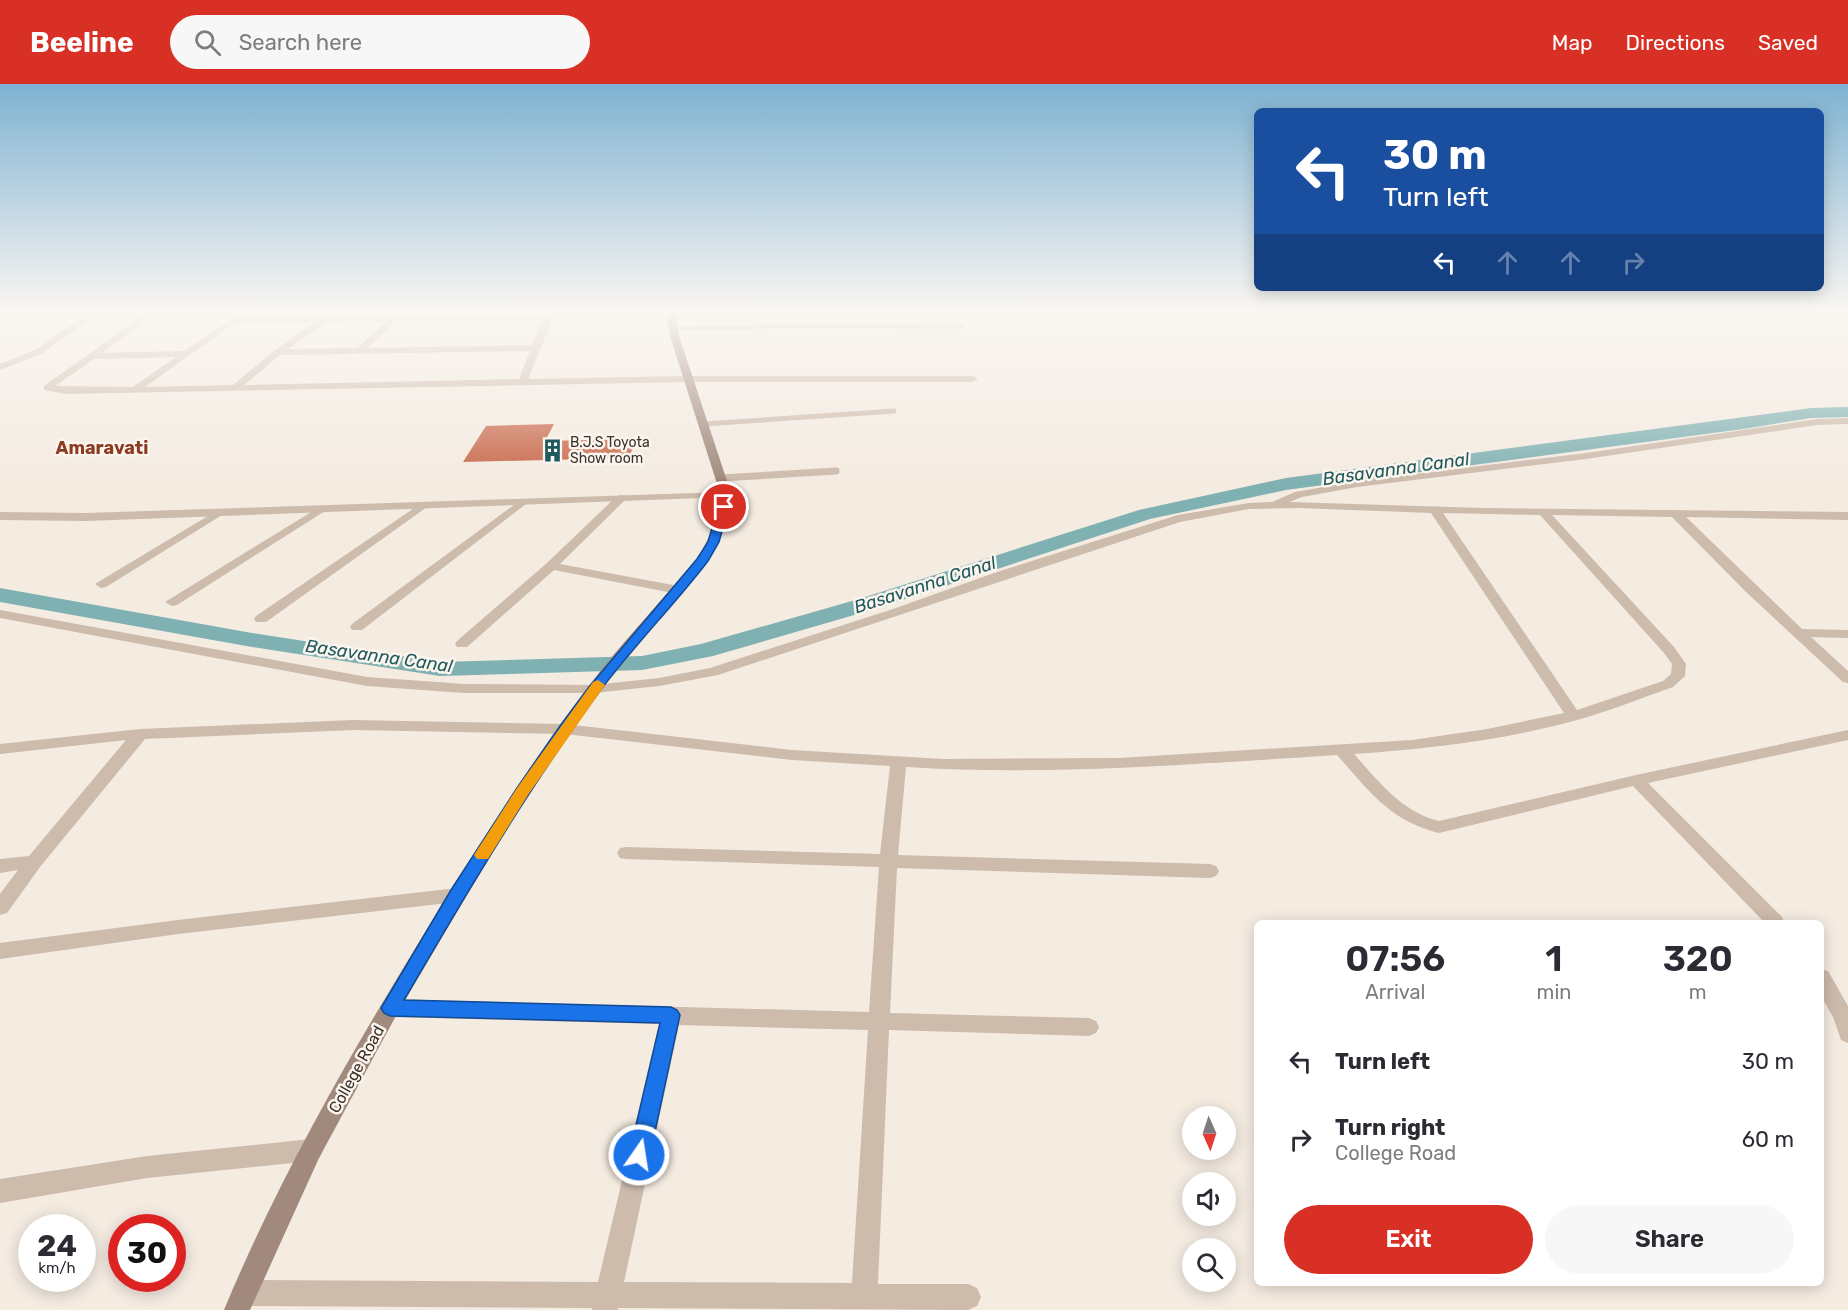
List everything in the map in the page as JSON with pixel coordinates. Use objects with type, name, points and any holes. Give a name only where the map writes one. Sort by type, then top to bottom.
[{"type":"main road","name":"College Road","points":[[240,1302],[311,1150],[390,1008],[457,895],[522,791],[594,689],[678,590],[714,542],[722,519],[725,495],[704,424],[683,368]]},
{"type":"street","points":[[73,368],[46,388],[66,391],[686,379],[972,379]]},
{"type":"street","points":[[136,388],[165,368]]},
{"type":"street","points":[[236,387],[259,368]]},
{"type":"street","points":[[522,383],[528,368]]},
{"type":"street","points":[[1269,505],[1299,494],[1358,484],[1586,456],[1817,422],[1848,421]]},
{"type":"street","points":[[0,516],[86,517],[725,495]]},
{"type":"street","points":[[462,644],[551,566],[621,498]]},
{"type":"street","points":[[357,627],[522,502]]},
{"type":"street","points":[[261,619],[423,505]]},
{"type":"street","points":[[0,614],[386,685],[467,689],[594,689],[659,682],[713,672],[1127,534],[1199,515],[1269,505],[1848,516]]},
{"type":"street","points":[[172,602],[321,509]]},
{"type":"street","points":[[1434,509],[1574,716]]},
{"type":"street","points":[[0,749],[140,734],[353,725],[565,729],[792,755],[944,764],[1119,763],[1413,745],[1487,734],[1574,716],[1668,684],[1678,676],[1679,664],[1669,650],[1542,511]]},
{"type":"street","points":[[1674,512],[1848,680]]},
{"type":"street","points":[[101,584],[218,513]]},
{"type":"street","points":[[551,566],[678,590]]},
{"type":"street","points":[[1798,633],[1848,634]]},
{"type":"street","points":[[0,908],[34,862],[140,734]]},
{"type":"street","points":[[1342,750],[1406,816],[1423,825],[1439,826],[1636,780],[1848,735]]},
{"type":"street","points":[[864,1296],[881,1022],[888,861],[899,761]]},
{"type":"street","points":[[1636,780],[1773,920]]},
{"type":"street","points":[[626,854],[1210,871]]},
{"type":"street","points":[[0,866],[34,862]]},
{"type":"street","points":[[0,951],[178,927],[457,895]]},
{"type":"street","points":[[1824,982],[1843,1016],[1848,1034]]},
{"type":"street","points":[[390,1008],[1089,1027]]},
{"type":"street","points":[[606,1303],[671,1015]]},
{"type":"street","points":[[0,1191],[147,1167],[311,1150]]},
{"type":"street","points":[[240,1302],[606,1303],[864,1296],[968,1297]]},
{"type":"lane","points":[[704,424],[894,411]]},
{"type":"lane","points":[[721,478],[836,471]]},
{"type":"building","name":"B.J.S Toyota Show room","points":[[554,424],[545,441],[636,439],[629,458],[463,462],[486,426]]},
{"type":"waterway","name":"Basavanna Canal","points":[[0,595],[252,640],[440,669],[642,663],[704,651],[867,604],[1146,514],[1286,484],[1811,413],[1848,412]]},
{"type":"slow traffic","points":[[483,855],[522,791],[598,685]]},
{"type":"place","name":"B.J.S Toyota Show room","points":[[552,450]]},
{"type":"district","name":"Amaravati","points":[[102,448]]},
{"type":"route","points":[[639,1155],[671,1015],[390,1008],[522,791],[565,729],[594,689],[702,561],[714,542],[724,507]]}]
